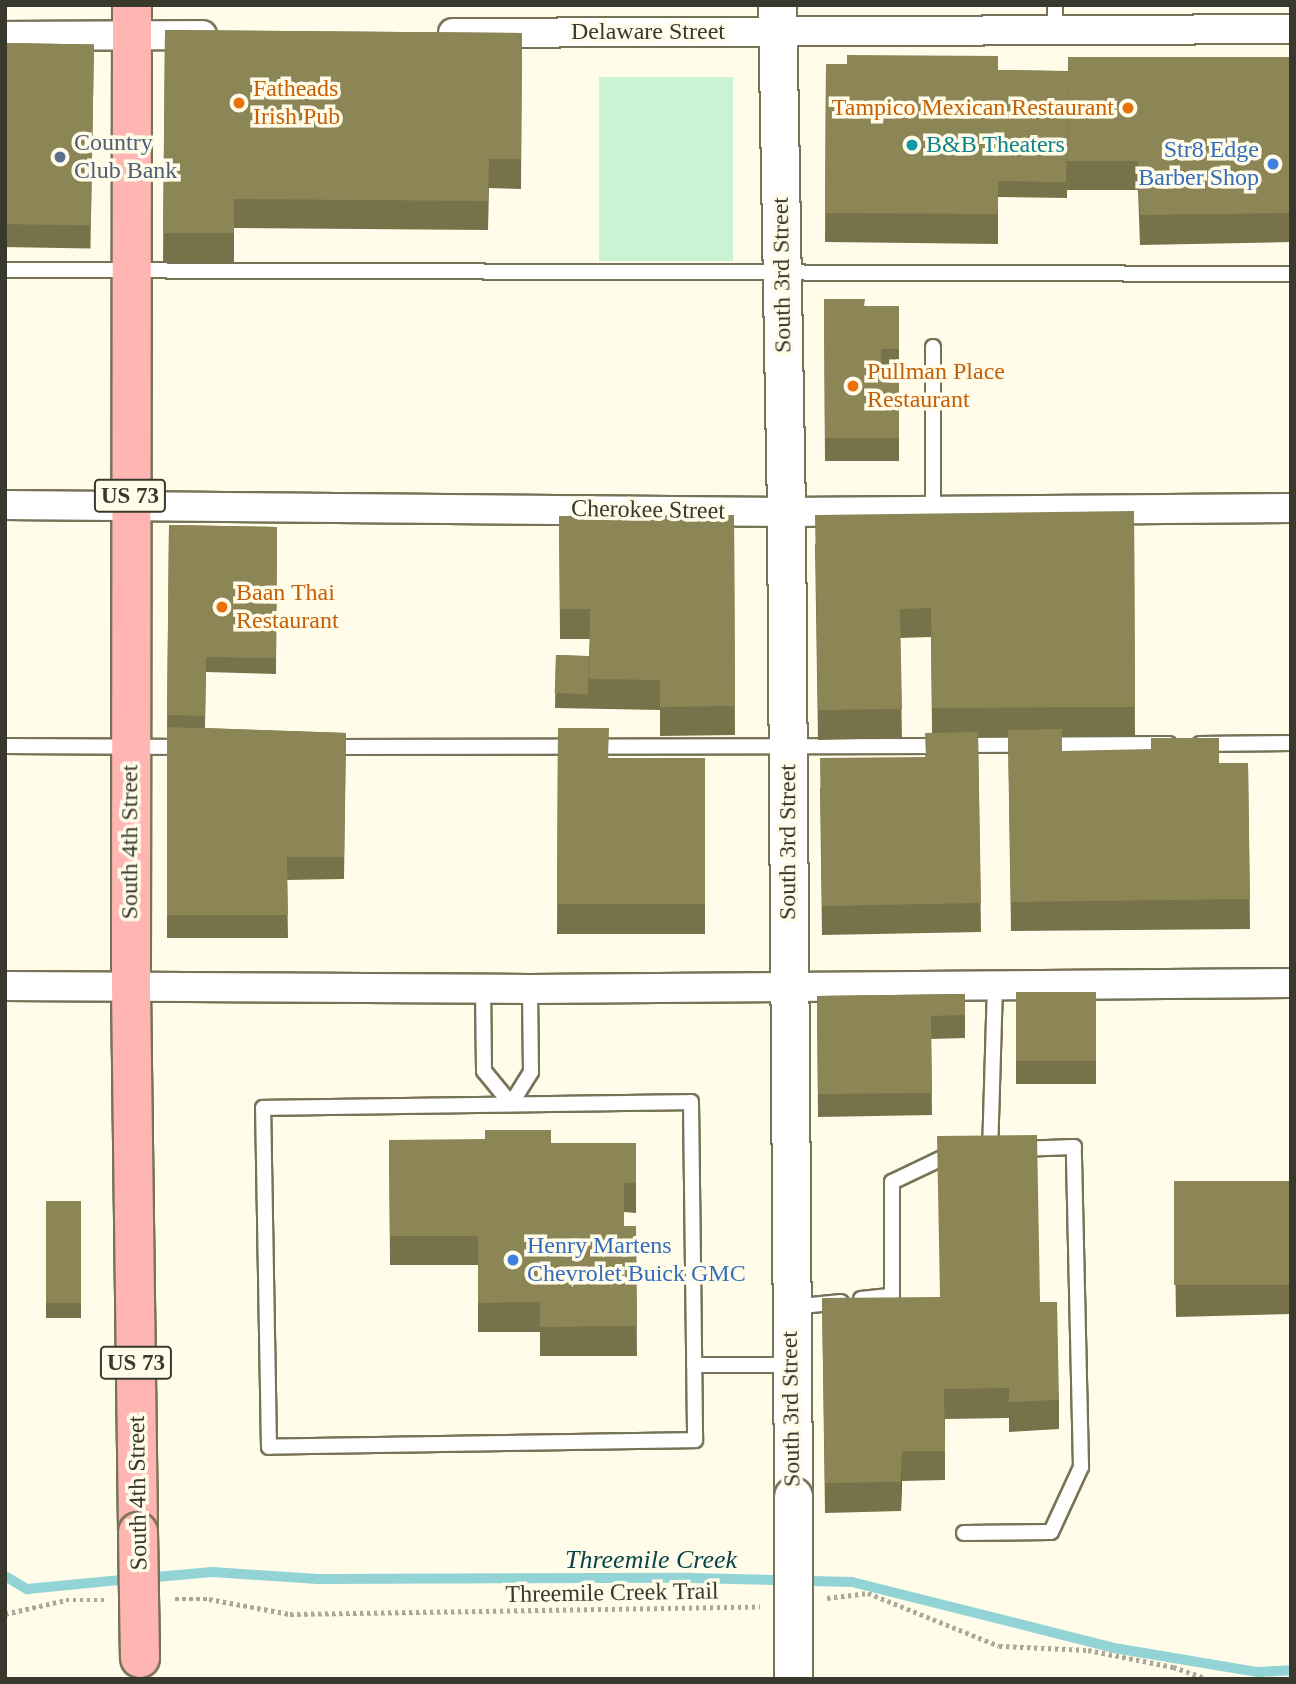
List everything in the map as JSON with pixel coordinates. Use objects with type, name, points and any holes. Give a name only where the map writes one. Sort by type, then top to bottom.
[{"type":"highway","name":"South 4th Street","points":[[132,20],[131,987],[141,1669]]},
{"type":"street","name":"Delaware Street","points":[[426,34],[777,18],[1055,18],[1291,29]]},
{"type":"street","name":"South 3rd Street","points":[[777,18],[786,512],[793,1679]]},
{"type":"street","points":[[5,36],[132,20],[230,35]]},
{"type":"street","name":"Cherokee Street","points":[[5,505],[786,512],[1291,508]]},
{"type":"street","points":[[5,986],[530,989],[1291,983]]},
{"type":"lane","points":[[5,270],[1291,274]]},
{"type":"lane","points":[[933,347],[933,511]]},
{"type":"lane","points":[[312,747],[1291,743]]},
{"type":"lane","points":[[5,746],[200,747]]},
{"type":"lane","points":[[990,1150],[995,985]]},
{"type":"lane","points":[[484,987],[484,1071],[511,1104]]},
{"type":"lane","points":[[511,1104],[531,1072],[530,989]]},
{"type":"lane","points":[[691,1102],[695,1440],[269,1447],[263,1108],[511,1104],[691,1102]]},
{"type":"lane","points":[[790,1307],[892,1296],[892,1182],[951,1153],[1074,1147],[1081,1467],[1051,1532],[964,1533]]},
{"type":"lane","points":[[694,1365],[790,1365]]},
{"type":"path","points":[[818,1599],[868,1593],[999,1646],[1088,1650],[1173,1667],[1207,1679]]},
{"type":"path","name":"Threemile Creek Trail","points":[[170,1599],[209,1599],[290,1614],[742,1609],[767,1606]]},
{"type":"path","points":[[5,1614],[66,1600],[118,1600]]},
{"type":"green space","points":[[599,77],[733,77],[733,261],[599,261]]},
{"type":"building","points":[[165,30],[522,33],[521,159],[489,159],[488,201],[234,199],[234,233],[163,233]]},
{"type":"building","name":"Country Club Bank","points":[[5,43],[94,45],[91,226],[5,224]]},
{"type":"building","name":"B&B Theaters","points":[[847,55],[998,56],[998,214],[825,213],[826,64],[847,64]]},
{"type":"building","points":[[1068,57],[1291,57],[1291,213],[1140,215],[1138,161],[1067,161]]},
{"type":"building","points":[[998,70],[1068,71],[1066,182],[996,181]]},
{"type":"building","name":"Pullman Place Restaurant","points":[[824,299],[865,299],[864,306],[899,306],[899,349],[881,349],[882,377],[899,377],[899,438],[825,438]]},
{"type":"building","points":[[1134,511],[1135,707],[932,708],[931,608],[900,609],[902,709],[818,710],[815,515]]},
{"type":"building","points":[[734,515],[735,706],[660,707],[660,680],[589,679],[590,609],[560,609],[559,516]]},
{"type":"building","name":"Baan Thai Restaurant","points":[[169,525],[277,527],[276,658],[206,657],[205,716],[167,715]]},
{"type":"building","points":[[556,655],[589,656],[588,694],[555,693]]},
{"type":"building","points":[[167,727],[346,733],[344,857],[287,857],[288,915],[167,915]]},
{"type":"building","points":[[558,728],[609,728],[608,758],[705,758],[705,904],[557,904]]},
{"type":"building","points":[[1062,729],[1062,751],[1151,749],[1151,738],[1219,738],[1219,763],[1248,763],[1250,899],[1011,902],[1008,730]]},
{"type":"building","points":[[978,732],[981,903],[822,906],[820,758],[926,757],[925,733]]},
{"type":"building","points":[[1291,986],[1291,1161],[1290,1161]]},
{"type":"building","points":[[1016,992],[1096,992],[1096,1061],[1016,1061]]},
{"type":"building","points":[[965,994],[965,1015],[931,1016],[932,1093],[818,1094],[817,996]]},
{"type":"building","name":"Henry Martens Chevrolet Buick GMC","points":[[485,1130],[551,1130],[551,1143],[636,1143],[636,1183],[624,1183],[624,1226],[636,1226],[637,1326],[540,1327],[540,1302],[478,1303],[478,1236],[390,1236],[389,1140],[485,1139]]},
{"type":"building","points":[[1037,1135],[1040,1302],[1057,1302],[1059,1400],[1009,1402],[1009,1388],[944,1389],[945,1451],[902,1451],[901,1482],[825,1483],[822,1298],[940,1297],[937,1136]]},
{"type":"building","points":[[1174,1181],[1291,1181],[1291,1285],[1174,1285]]},
{"type":"building","points":[[46,1201],[81,1201],[81,1303],[46,1303]]},
{"type":"waterway","name":"Threemile Creek","points":[[145,1578],[212,1572],[318,1579],[691,1578],[852,1582],[1114,1648],[1258,1672],[1291,1670]]},
{"type":"waterway","name":"Threemile Creek","points":[[5,1576],[27,1589],[130,1579]]},
{"type":"place","name":"Fatheads Irish Pub","points":[[239,103]]},
{"type":"place","name":"Tampico Mexican Restaurant","points":[[1128,108]]},
{"type":"place","name":"B&B Theaters","points":[[912,145]]},
{"type":"place","name":"Country Club Bank","points":[[60,157]]},
{"type":"place","name":"Str8 Edge Barber Shop","points":[[1273,164]]},
{"type":"place","name":"Pullman Place Restaurant","points":[[853,386]]},
{"type":"place","name":"Baan Thai Restaurant","points":[[222,607]]},
{"type":"place","name":"Henry Martens Chevrolet Buick GMC","points":[[513,1260]]}]
